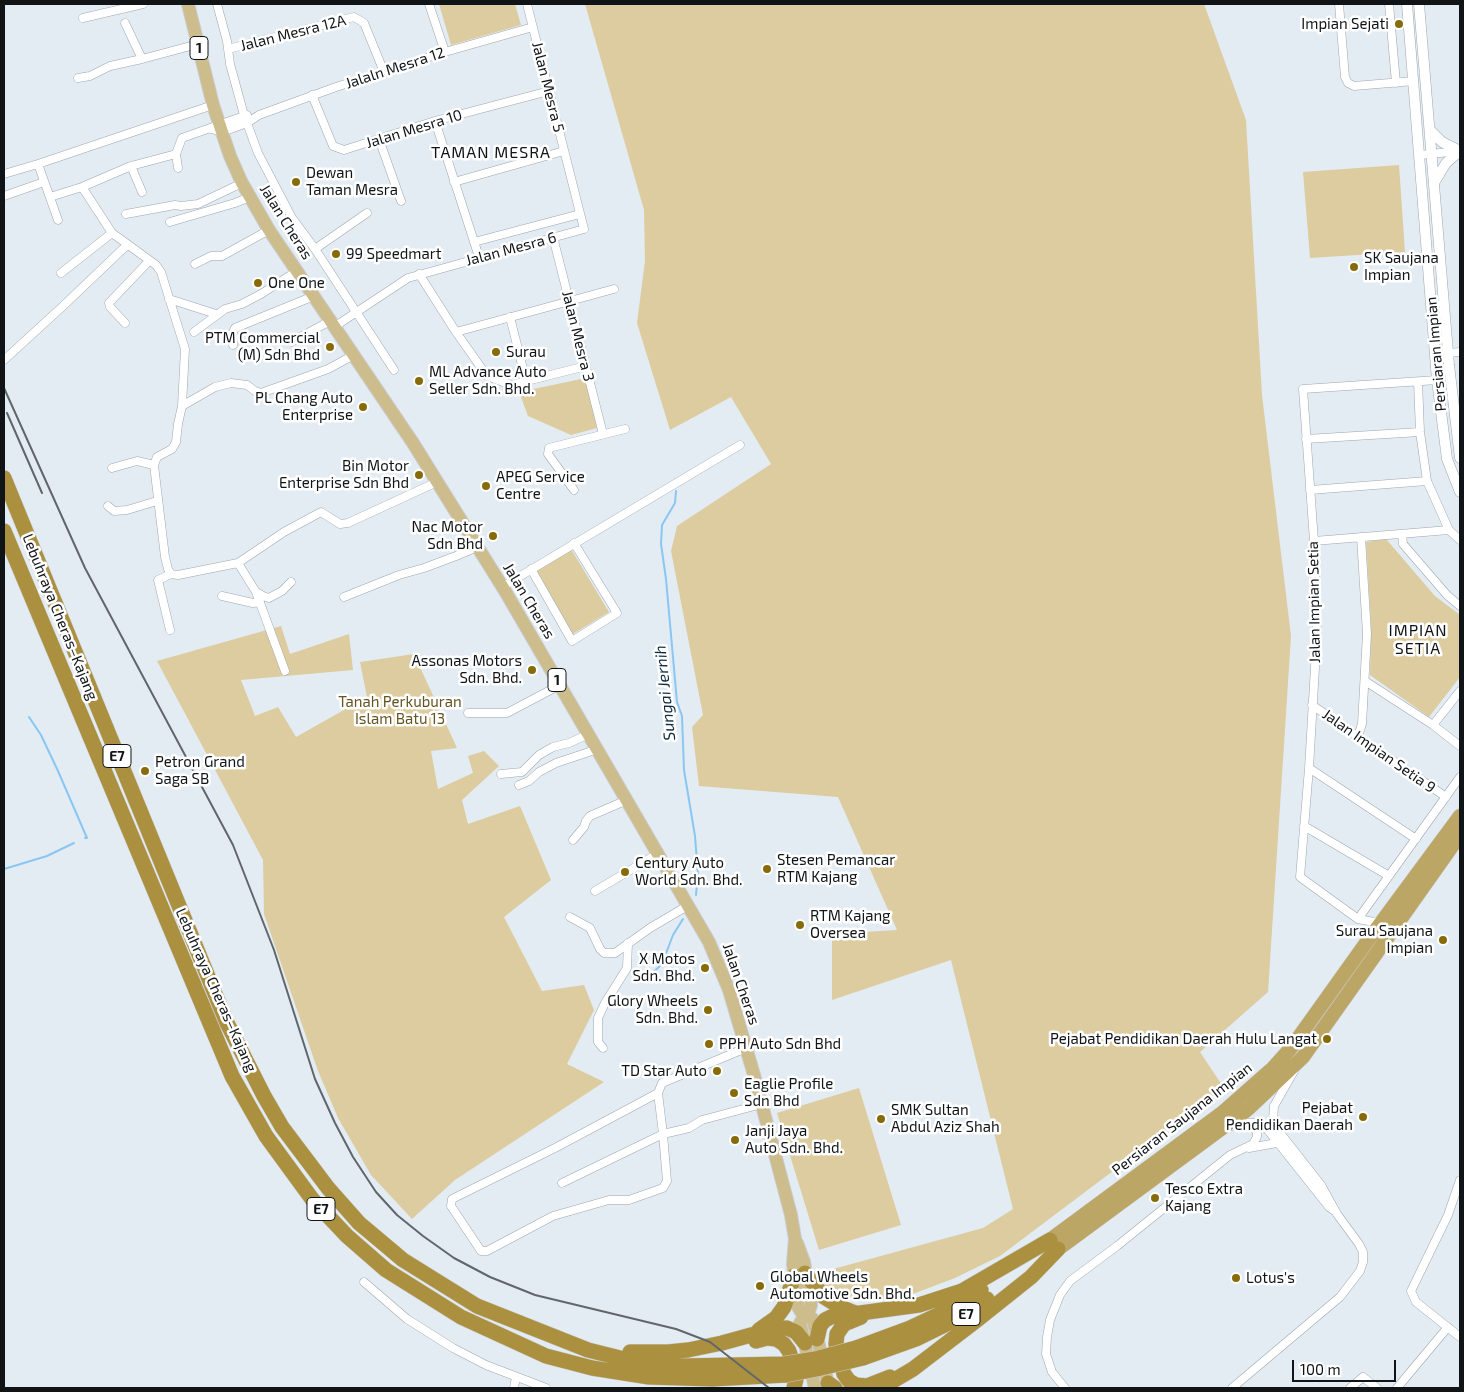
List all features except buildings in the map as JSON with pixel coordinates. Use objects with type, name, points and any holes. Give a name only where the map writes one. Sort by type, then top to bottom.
[{"type":"highway","name":"Lebuhraya Cheras–Kajang","points":[[4,478],[227,1023],[282,1127],[328,1188],[352,1216],[403,1260],[477,1306],[588,1350],[628,1360],[682,1366],[785,1369]]},
{"type":"highway","name":"Lebuhraya Cheras–Kajang","points":[[4,531],[232,1076],[266,1136],[312,1199],[347,1236],[386,1270],[461,1317],[546,1356],[592,1368],[650,1377],[712,1379],[785,1369],[815,1359],[859,1353],[961,1304],[1054,1245]]},
{"type":"highway","name":"Persiaran Saujana Impian","points":[[1054,1245],[1222,1113],[1273,1068],[1291,1048],[1460,816]]},
{"type":"highway","name":"Persiaran Saujana Impian","points":[[1093,1216],[1248,1109],[1303,1057],[1456,848],[1460,834]]},
{"type":"highway","points":[[688,1350],[753,1334],[787,1328],[811,1341],[820,1326],[831,1317],[920,1305],[962,1291],[1054,1245]]},
{"type":"highway","points":[[881,1388],[913,1369],[1031,1277],[1054,1245]]},
{"type":"highway","points":[[753,1334],[776,1318],[784,1307],[800,1274],[824,1297],[840,1307],[858,1313]]},
{"type":"highway","points":[[884,1311],[844,1324],[837,1334],[836,1344],[844,1374],[849,1381],[856,1385],[867,1386],[913,1369]]},
{"type":"highway","points":[[588,1350],[647,1353],[724,1347],[767,1338],[776,1339],[784,1344],[789,1351],[796,1379],[794,1388]]},
{"type":"highway","points":[[592,1368],[666,1388]]},
{"type":"main road","name":"Jalan Cheras","points":[[188,4],[217,128],[242,183],[269,230],[413,444],[502,586],[659,853],[719,962],[762,1104],[795,1238],[793,1264],[800,1274],[798,1307],[801,1312],[813,1319],[811,1341],[823,1387]]},
{"type":"street","points":[[83,18],[143,4]]},
{"type":"street","points":[[218,4],[230,64],[258,152],[292,218],[315,249],[394,370]]},
{"type":"street","points":[[429,4],[445,52]]},
{"type":"street","name":"Jalan Mesra 5","points":[[527,4],[584,229]]},
{"type":"street","points":[[1339,4],[1345,77],[1348,83],[1354,86],[1414,81]]},
{"type":"street","points":[[1389,4],[1396,83]]},
{"type":"street","name":"Persiaran Impian","points":[[1407,4],[1437,380],[1447,459],[1460,492]]},
{"type":"street","name":"Persiaran Impian","points":[[1419,4],[1448,353],[1460,458]]},
{"type":"street","name":"Jalan Mesra 12A","points":[[228,49],[354,17],[364,23],[384,72]]},
{"type":"street","points":[[125,23],[142,59]]},
{"type":"street","name":"Jalaln Mesra 12","points":[[176,154],[182,138],[259,115],[312,95],[445,52],[533,28]]},
{"type":"street","points":[[78,78],[90,76],[110,66],[198,44]]},
{"type":"street","name":"Jalan Mesra 10","points":[[312,95],[332,146],[344,150],[435,121],[549,91]]},
{"type":"street","points":[[4,174],[213,105]]},
{"type":"street","points":[[435,121],[479,257]]},
{"type":"street","points":[[1430,130],[1442,142],[1460,151]]},
{"type":"street","points":[[379,139],[401,201]]},
{"type":"street","points":[[454,182],[564,151]]},
{"type":"street","points":[[1420,155],[1460,151]]},
{"type":"street","points":[[1434,183],[1446,164],[1460,151]]},
{"type":"street","points":[[50,197],[82,187],[131,166],[176,154],[178,168]]},
{"type":"street","points":[[38,164],[58,220]]},
{"type":"street","points":[[131,166],[142,192]]},
{"type":"street","points":[[4,196],[44,182]]},
{"type":"street","points":[[126,214],[175,205],[198,204],[242,183]]},
{"type":"street","points":[[82,187],[112,233],[156,265],[161,272],[185,349],[182,406],[176,442],[172,449],[157,457],[154,465],[157,501],[168,568],[171,574]]},
{"type":"street","points":[[170,222],[250,197]]},
{"type":"street","points":[[315,249],[367,213]]},
{"type":"street","points":[[474,242],[580,214]]},
{"type":"street","name":"Jalan Mesra 6","points":[[292,342],[355,312],[408,278],[584,229]]},
{"type":"street","points":[[195,264],[211,256],[222,256],[269,230]]},
{"type":"street","points":[[62,273],[112,233]]},
{"type":"street","name":"Jalan Mesra 3","points":[[553,237],[603,434]]},
{"type":"street","points":[[4,360],[126,245]]},
{"type":"street","points":[[125,323],[110,307],[109,303],[150,261]]},
{"type":"street","points":[[194,332],[216,314],[242,304],[298,271]]},
{"type":"street","points":[[419,274],[486,376],[511,385],[586,366]]},
{"type":"street","points":[[456,332],[614,288]]},
{"type":"street","points":[[233,345],[232,334],[235,328],[314,296]]},
{"type":"street","points":[[169,299],[216,314]]},
{"type":"street","points":[[510,317],[526,381]]},
{"type":"street","points":[[1448,353],[1460,352]]},
{"type":"street","points":[[182,406],[216,387],[230,384],[248,385],[261,393],[328,369],[352,356]]},
{"type":"street","name":"Jalan Impian Setia","points":[[1358,919],[1300,878],[1310,768],[1317,634],[1314,542],[1303,389],[1437,380]]},
{"type":"street","points":[[1418,382],[1420,432],[1427,481],[1449,530],[1460,540]]},
{"type":"street","points":[[574,490],[548,454],[549,448],[625,429]]},
{"type":"street","points":[[1444,432],[1456,430]]},
{"type":"street","points":[[1306,439],[1420,432]]},
{"type":"street","points":[[502,586],[740,445]]},
{"type":"street","points":[[112,468],[137,460],[154,465]]},
{"type":"street","points":[[1310,490],[1427,481]]},
{"type":"street","points":[[170,630],[158,580],[171,574],[178,575],[238,563],[284,532],[321,512],[340,524],[348,523],[437,482]]},
{"type":"street","points":[[108,506],[114,511],[127,510],[157,501]]},
{"type":"street","points":[[1314,542],[1449,530]]},
{"type":"street","points":[[1402,534],[1403,544],[1447,595],[1460,606]]},
{"type":"street","points":[[1358,736],[1362,724],[1367,634],[1361,538]]},
{"type":"street","points":[[532,569],[572,641],[617,612],[574,543]]},
{"type":"street","points":[[344,596],[399,574],[424,568],[477,547]]},
{"type":"street","points":[[238,563],[256,592],[285,671]]},
{"type":"street","points":[[256,592],[270,598],[292,582]]},
{"type":"street","points":[[222,596],[253,603],[260,602]]},
{"type":"street","points":[[1365,680],[1433,725],[1460,746]]},
{"type":"street","points":[[468,713],[507,714],[560,685]]},
{"type":"street","points":[[1433,725],[1460,691]]},
{"type":"street","name":"Jalan Impian Setia 9","points":[[1312,705],[1446,797]]},
{"type":"street","points":[[501,774],[522,772],[538,755],[553,747],[569,743],[589,734]]},
{"type":"street","points":[[519,785],[529,781],[539,772],[556,763],[598,749]]},
{"type":"street","points":[[1310,768],[1416,839]]},
{"type":"street","points":[[1358,919],[1460,777]]},
{"type":"street","points":[[573,840],[590,816],[628,800]]},
{"type":"street","points":[[1304,826],[1389,876]]},
{"type":"street","points":[[595,891],[659,853]]},
{"type":"street","points":[[570,916],[590,928],[600,949],[604,953],[614,952],[689,905]]},
{"type":"street","points":[[1358,919],[1374,922],[1383,920]]},
{"type":"street","points":[[1358,919],[1365,933],[1366,943]]},
{"type":"street","points":[[603,1048],[598,1042],[598,1018],[627,968],[628,943]]},
{"type":"street","points":[[658,1093],[452,1200],[451,1206],[481,1251],[487,1251],[552,1216],[609,1200],[629,1200],[663,1188],[667,1181],[658,1093],[662,1083],[746,1048]]},
{"type":"street","points":[[1283,1142],[1273,1120],[1274,1106],[1303,1057]]},
{"type":"street","points":[[562,1183],[663,1134],[689,1128],[702,1120],[762,1104]]},
{"type":"street","points":[[1065,1388],[1052,1372],[1046,1354],[1050,1320],[1060,1294],[1070,1281],[1117,1246],[1230,1155],[1253,1144],[1257,1137],[1255,1128],[1247,1122]]},
{"type":"street","points":[[1211,1136],[1247,1122],[1261,1125],[1283,1142],[1321,1185],[1337,1214],[1359,1244],[1363,1262],[1360,1271],[1335,1302],[1232,1388]]},
{"type":"street","points":[[1246,1148],[1283,1142]]},
{"type":"street","points":[[1460,1180],[1448,1215],[1411,1291],[1416,1302],[1460,1337]]},
{"type":"street","points":[[364,1282],[407,1319],[438,1338],[486,1365],[546,1388]]},
{"type":"street","points":[[1397,1388],[1448,1327]]},
{"type":"street","points":[[514,1388],[516,1377]]},
{"type":"street","points":[[1350,1388],[1363,1377],[1377,1388]]},
{"type":"green space","points":[[439,4],[515,4],[521,25],[451,45]]},
{"type":"green space","points":[[585,4],[1204,4],[1246,120],[1262,395],[1291,636],[1268,992],[1200,1052],[1222,1085],[1214,1095],[1000,1256],[955,1278],[910,1295],[879,1299],[856,1299],[833,1294],[815,1274],[983,1228],[1013,1209],[951,960],[832,1000],[832,934],[897,930],[838,797],[699,786],[692,727],[703,715],[671,551],[677,526],[771,464],[731,397],[670,430],[637,323],[645,261],[644,210]]},
{"type":"green space","points":[[1399,165],[1405,252],[1310,258],[1303,172]]},
{"type":"green space","points":[[586,378],[597,428],[571,435],[528,416],[519,392]]},
{"type":"green space","points":[[1386,539],[1435,596],[1460,615],[1460,677],[1429,717],[1370,675],[1371,624],[1366,542]]},
{"type":"green space","points":[[571,549],[609,612],[573,634],[534,571]]},
{"type":"green space","name":"Tanah Perkuburan Islam Batu 13","points":[[281,626],[290,654],[349,634],[353,670],[241,680],[255,716],[278,707],[296,737],[367,697],[360,662],[414,654],[457,748],[431,751],[438,789],[473,773],[468,756],[484,751],[499,766],[462,800],[468,824],[520,806],[551,880],[504,917],[542,991],[584,985],[594,1010],[567,1064],[604,1082],[455,1180],[412,1219],[371,1175],[338,1118],[318,1071],[264,914],[263,860],[157,661]]},
{"type":"green space","points":[[859,1088],[901,1225],[819,1250],[777,1113]]},
{"type":"waterway","name":"Sungai Jernih","points":[[676,491],[675,503],[662,525],[661,544],[677,702],[682,716],[684,770],[695,836],[698,875],[696,895]]},
{"type":"waterway","points":[[29,717],[41,735],[58,771],[87,838],[85,838]]},
{"type":"waterway","points":[[4,869],[47,856],[74,843]]},
{"type":"waterway","name":"Sungai Jernih","points":[[644,981],[662,964],[673,935],[683,919]]},
{"type":"railway","points":[[4,388],[85,568],[233,845],[274,950],[315,1079],[353,1157],[376,1192],[397,1215],[423,1236],[454,1258],[490,1277],[535,1295],[676,1329],[710,1342],[769,1388]]},
{"type":"railway","points":[[7,413],[42,493]]},
{"type":"place","name":"Impian Sejati","points":[[1399,24]]},
{"type":"place","name":"Dewan Taman Mesra","points":[[296,182]]},
{"type":"place","name":"99 Speedmart","points":[[336,254]]},
{"type":"place","name":"SK Saujana Impian","points":[[1354,267]]},
{"type":"place","name":"One One","points":[[258,283]]},
{"type":"place","name":"PTM Commercial (M) Sdn Bhd","points":[[330,347]]},
{"type":"place","name":"Surau","points":[[496,352]]},
{"type":"place","name":"ML Advance Auto Seller Sdn. Bhd.","points":[[419,381]]},
{"type":"place","name":"PL Chang Auto Enterprise","points":[[363,407]]},
{"type":"place","name":"Bin Motor Enterprise Sdn Bhd","points":[[419,475]]},
{"type":"place","name":"APEG Service Centre","points":[[486,486]]},
{"type":"place","name":"Nac Motor Sdn Bhd","points":[[493,536]]},
{"type":"place","name":"Assonas Motors Sdn. Bhd.","points":[[532,670]]},
{"type":"place","name":"Petron Grand Saga SB","points":[[145,771]]},
{"type":"place","name":"Stesen Pemancar RTM Kajang","points":[[767,869]]},
{"type":"place","name":"Century Auto World Sdn. Bhd.","points":[[625,872]]},
{"type":"place","name":"RTM Kajang Oversea","points":[[800,925]]},
{"type":"place","name":"Surau Saujana Impian","points":[[1443,940]]},
{"type":"place","name":"X Motos Sdn. Bhd.","points":[[705,968]]},
{"type":"place","name":"Glory Wheels Sdn. Bhd.","points":[[708,1010]]},
{"type":"place","name":"Pejabat Pendidikan Daerah Hulu Langat","points":[[1327,1039]]},
{"type":"place","name":"PPH Auto Sdn Bhd","points":[[709,1044]]},
{"type":"place","name":"TD Star Auto","points":[[717,1071]]},
{"type":"place","name":"Eaglie Profile Sdn Bhd","points":[[734,1093]]},
{"type":"place","name":"Pejabat Pendidikan Daerah","points":[[1363,1117]]},
{"type":"place","name":"SMK Sultan Abdul Aziz Shah","points":[[881,1119]]},
{"type":"place","name":"Janji Jaya Auto Sdn. Bhd.","points":[[735,1140]]},
{"type":"place","name":"Tesco Extra Kajang","points":[[1155,1198]]},
{"type":"place","name":"Lotus's","points":[[1236,1278]]},
{"type":"place","name":"Global Wheels Automotive Sdn. Bhd.","points":[[760,1286]]},
{"type":"district","name":"TAMAN MESRA","points":[[491,153]]},
{"type":"district","name":"IMPIAN SETIA","points":[[1418,640]]}]
